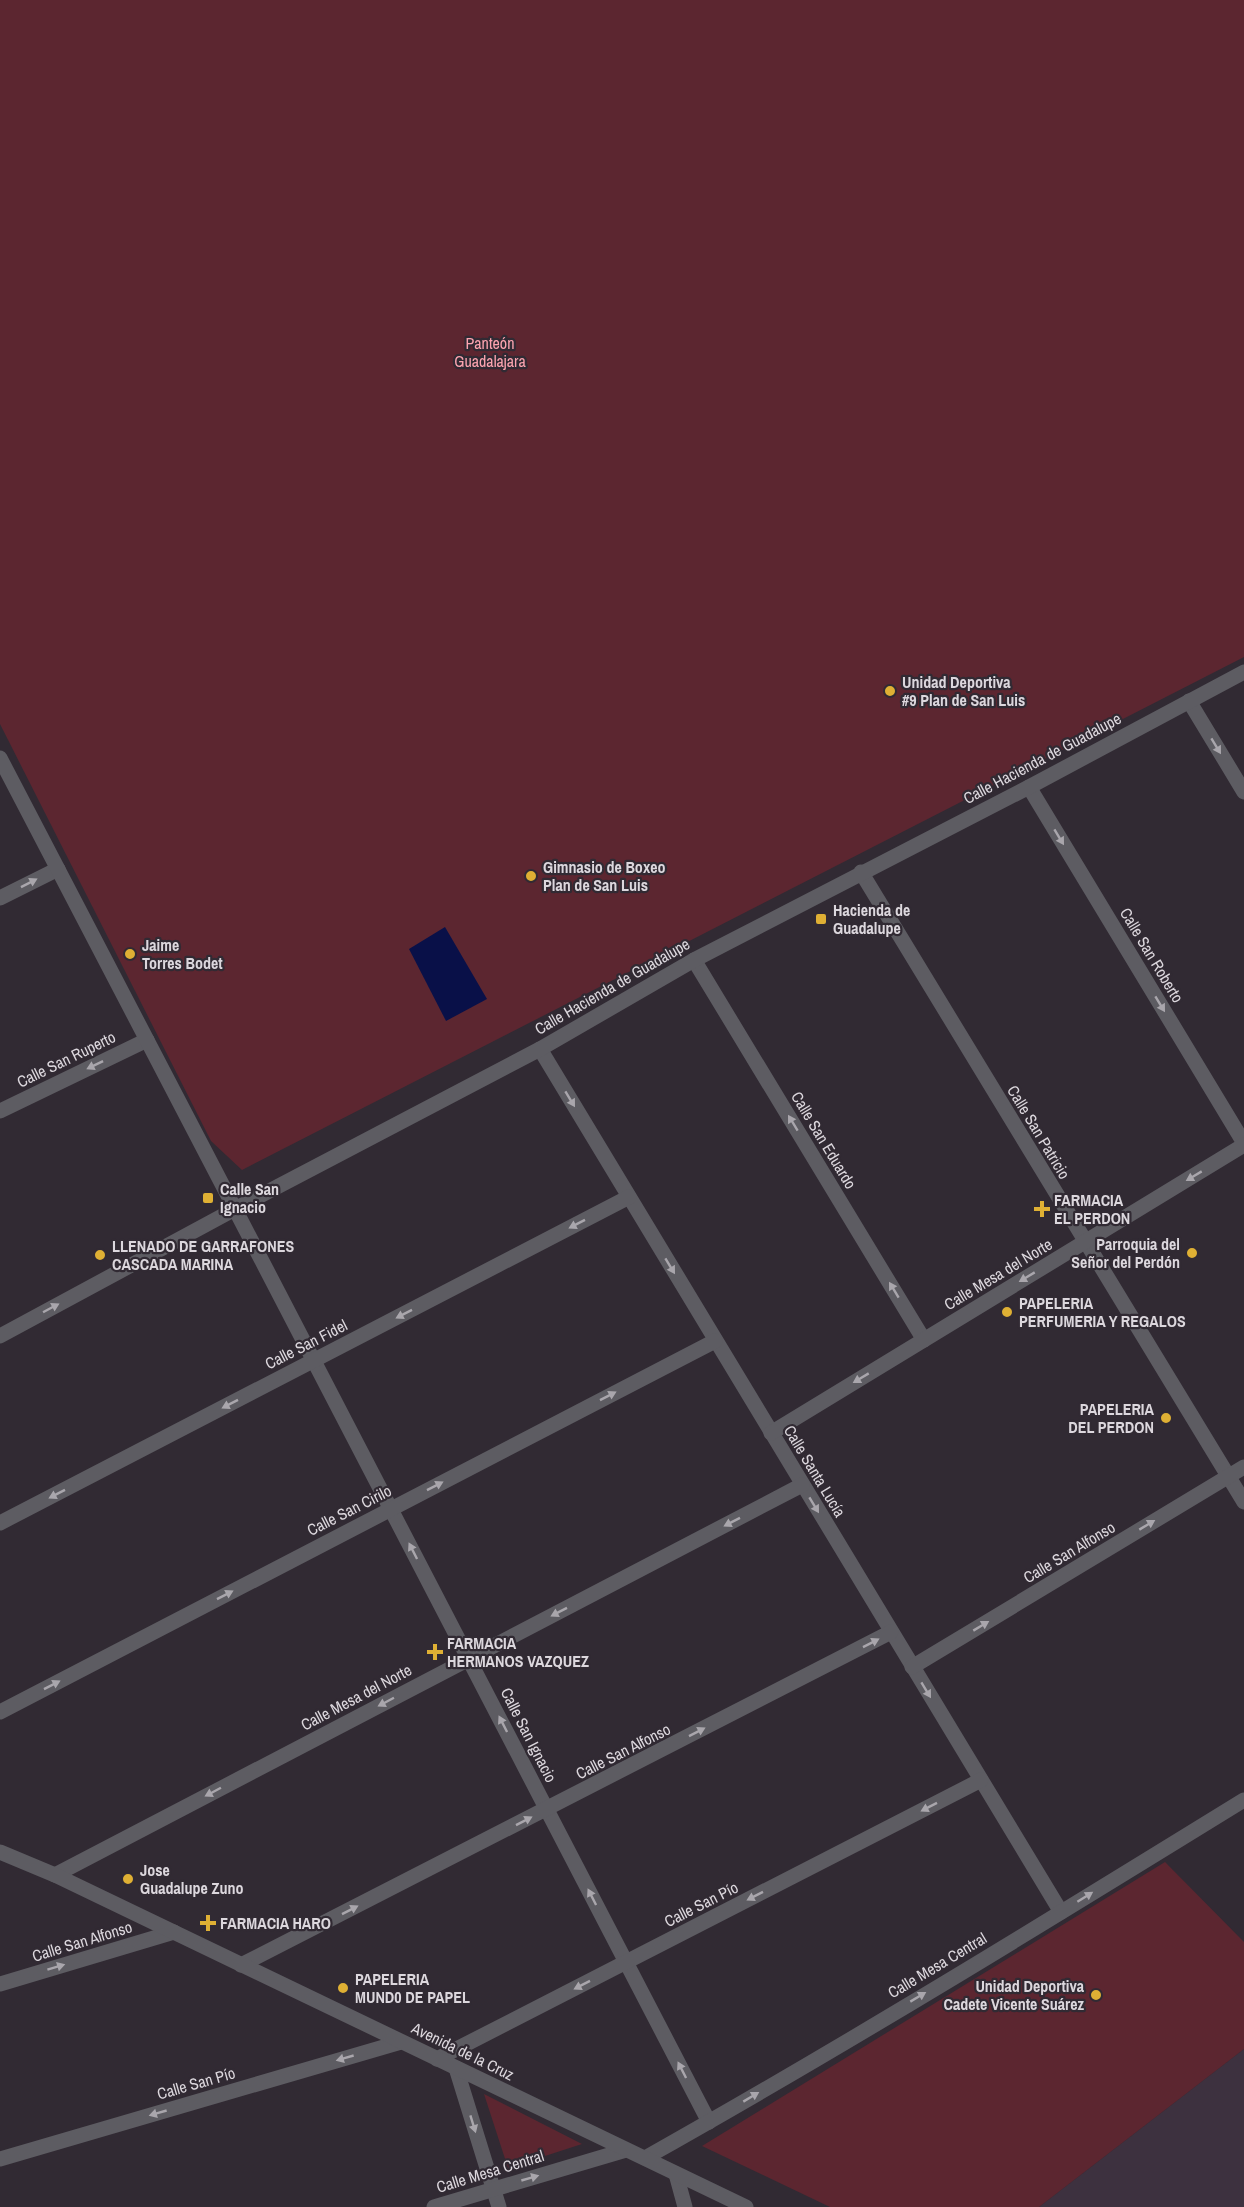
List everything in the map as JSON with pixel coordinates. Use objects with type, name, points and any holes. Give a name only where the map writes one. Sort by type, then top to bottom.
[{"type":"street","name":"Calle Hacienda de Guadalupe","points":[[0,1336],[540,1048],[694,960],[1029,787],[1244,672]]},
{"type":"street","points":[[1189,700],[1244,792]]},
{"type":"street","name":"Calle San Ignacio","points":[[0,758],[709,2122]]},
{"type":"street","name":"Calle San Roberto","points":[[1029,787],[1244,1144]]},
{"type":"street","points":[[0,898],[58,869]]},
{"type":"street","name":"Calle San Patricio","points":[[861,872],[1244,1502]]},
{"type":"street","name":"Calle San Eduardo","points":[[694,960],[924,1340]]},
{"type":"street","name":"Calle San Ruperto","points":[[0,1111],[147,1040]]},
{"type":"street","name":"Calle Santa Lucía","points":[[540,1048],[1061,1912]]},
{"type":"street","name":"Calle Mesa del Norte","points":[[771,1433],[1244,1144]]},
{"type":"street","name":"Calle San Fidel","points":[[0,1523],[628,1197]]},
{"type":"street","name":"Calle San Cirilo","points":[[0,1712],[715,1341]]},
{"type":"street","name":"Calle San Alfonso","points":[[912,1667],[1244,1467]]},
{"type":"street","name":"Calle Mesa del Norte","points":[[55,1875],[802,1485]]},
{"type":"street","name":"Calle San Alfonso","points":[[242,1965],[891,1632]]},
{"type":"street","name":"Calle San Pío","points":[[437,2059],[981,1780]]},
{"type":"street","name":"Calle Mesa Central","points":[[645,2158],[1061,1912],[1244,1800]]},
{"type":"street","name":"Avenida de la Cruz","points":[[0,1852],[55,1875],[746,2207]]},
{"type":"street","name":"Calle San Alfonso","points":[[0,1984],[174,1932]]},
{"type":"street","name":"Calle San Pío","points":[[0,2159],[401,2042]]},
{"type":"street","points":[[456,2068],[499,2207]]},
{"type":"street","name":"Calle Mesa Central","points":[[434,2207],[626,2150]]},
{"type":"street","points":[[676,2174],[685,2207]]},
{"type":"shaded area","points":[[445,927],[487,999],[446,1021],[409,949]]},
{"type":"shaded area","points":[[1244,2049],[1244,2207],[1039,2207]]},
{"type":"green space","name":"Panteón Guadalajara","points":[[0,0],[1244,0],[1244,657],[242,1170],[211,1141],[0,724]]},
{"type":"green space","name":"Unidad Deportiva Cadete Vicente Suárez","points":[[1165,1862],[1244,1942],[1244,2049],[1039,2207],[830,2207],[702,2146]]},
{"type":"green space","points":[[484,2094],[582,2144],[508,2168]]},
{"type":"place","name":"Unidad Deportiva #9 Plan de San Luis","points":[[890,691]]},
{"type":"place","name":"Gimnasio de Boxeo Plan de San Luis","points":[[531,876]]},
{"type":"place","name":"Hacienda de Guadalupe","points":[[821,919]]},
{"type":"place","name":"Jaime Torres Bodet","points":[[130,954]]},
{"type":"place","name":"Calle San Ignacio","points":[[208,1198]]},
{"type":"place","name":"FARMACIA EL PERDON","points":[[1042,1209]]},
{"type":"place","name":"Parroquia del Señor del Perdón","points":[[1192,1253]]},
{"type":"place","name":"LLENADO DE GARRAFONES CASCADA MARINA","points":[[100,1255]]},
{"type":"place","name":"PAPELERIA PERFUMERIA Y REGALOS","points":[[1007,1312]]},
{"type":"place","name":"PAPELERIA DEL PERDON","points":[[1166,1418]]},
{"type":"place","name":"FARMACIA HERMANOS VAZQUEZ","points":[[435,1652]]},
{"type":"place","name":"Jose Guadalupe Zuno","points":[[128,1879]]},
{"type":"place","name":"FARMACIA HARO","points":[[208,1923]]},
{"type":"place","name":"PAPELERIA MUND0 DE PAPEL","points":[[343,1988]]},
{"type":"place","name":"Unidad Deportiva Cadete Vicente Suárez","points":[[1096,1995]]}]
